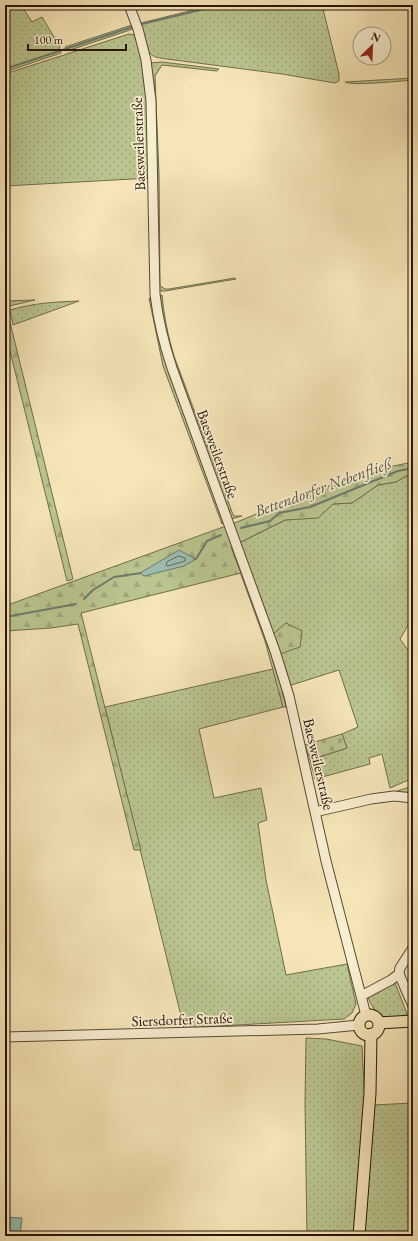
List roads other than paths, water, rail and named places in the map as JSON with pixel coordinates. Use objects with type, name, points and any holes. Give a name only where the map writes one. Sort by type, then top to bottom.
[{"type":"main road","points":[[366,1015],[374,1017],[378,1023],[377,1030],[371,1034],[367,1035],[360,1030],[359,1025],[362,1018],[366,1015]]},
{"type":"main road","points":[[378,1023],[413,1021]]},
{"type":"main road","points":[[359,1236],[370,1093],[371,1034]]},
{"type":"street","name":"Baesweilerstraße","points":[[129,5],[138,29],[146,60],[151,101],[155,294],[159,325],[172,368],[275,652],[289,696],[326,861],[366,1015]]},
{"type":"street","points":[[315,812],[371,799],[394,796],[413,798]]},
{"type":"street","points":[[413,948],[400,968],[399,974],[413,1006]]},
{"type":"street","points":[[361,996],[399,974]]},
{"type":"street","name":"Siersdorfer Straße","points":[[5,1037],[318,1029],[359,1025]]},
{"type":"water","points":[[179,550],[196,559],[184,566],[144,576],[140,573]]},
{"type":"water","points":[[5,1217],[22,1218],[20,1236],[5,1236]]},
{"type":"waterway","points":[[142,24],[221,5]]},
{"type":"waterway","points":[[5,69],[132,27]]},
{"type":"waterway","name":"Bettendorfer Nebenfließ","points":[[241,528],[270,521],[279,513],[310,507],[398,471],[413,468]]},
{"type":"waterway","name":"Bettendorfer Nebenfließ","points":[[194,559],[196,559],[207,541],[221,535]]},
{"type":"waterway","name":"Bettendorfer Nebenfließ","points":[[84,599],[93,590],[114,577],[141,573]]},
{"type":"waterway","name":"Bettendorfer Nebenfließ","points":[[5,617],[76,604]]}]
